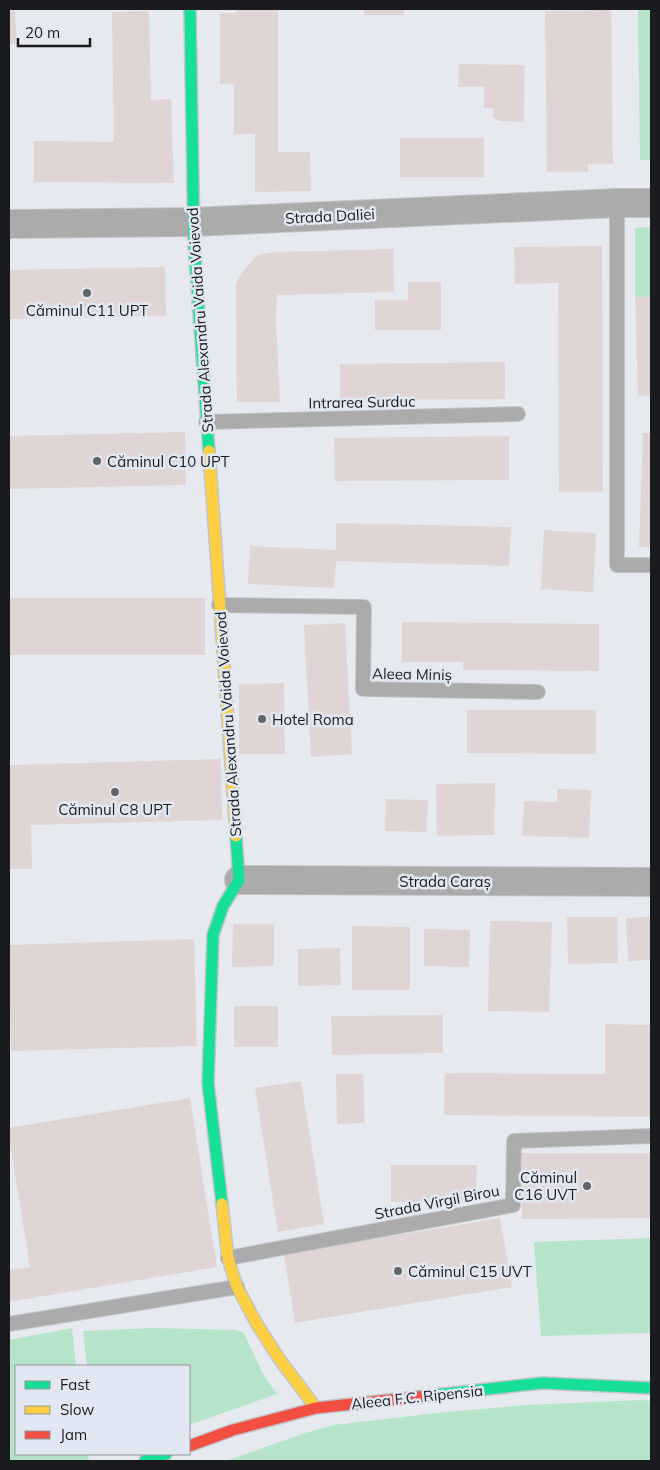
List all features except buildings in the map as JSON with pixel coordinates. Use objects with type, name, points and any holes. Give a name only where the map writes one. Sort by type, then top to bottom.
[{"type":"street","name":"Strada Alexandru Vaida Voievod","points":[[190,9],[192,222],[239,880]]},
{"type":"street","name":"Strada Daliei","points":[[9,224],[192,222],[651,203]]},
{"type":"street","name":"Strada Caraș","points":[[239,880],[651,882]]},
{"type":"street","points":[[239,880],[222,905],[213,935],[208,1083],[228,1258],[237,1287],[258,1326],[280,1360],[316,1408]]},
{"type":"street","name":"Aleea F.C. Ripensia","points":[[190,1446],[232,1430],[316,1408],[542,1383],[651,1388]]},
{"type":"street","points":[[146,1461],[163,1455]]},
{"type":"lane","points":[[617,203],[617,565],[651,565]]},
{"type":"lane","name":"Intrarea Surduc","points":[[206,422],[518,414]]},
{"type":"lane","name":"Aleea Miniș","points":[[219,605],[364,607],[363,689],[538,692]]},
{"type":"lane","name":"Strada Virgil Birou","points":[[228,1258],[513,1205],[514,1141],[651,1136]]},
{"type":"lane","points":[[9,1324],[237,1287]]},
{"type":"green space","points":[[638,9],[651,9],[651,160],[640,160]]},
{"type":"green space","points":[[651,227],[651,297],[635,297],[635,228]]},
{"type":"green space","points":[[651,1238],[651,1333],[541,1336],[534,1242]]},
{"type":"green space","points":[[72,1328],[76,1365],[15,1365],[15,1455],[88,1455],[89,1461],[9,1461],[9,1340]]},
{"type":"green space","points":[[153,1328],[236,1330],[244,1333],[263,1374],[277,1394],[190,1425],[190,1365],[87,1365],[83,1331]]},
{"type":"green space","points":[[651,1401],[651,1461],[226,1461],[305,1433],[334,1425],[526,1405]]},
{"type":"traffic: fast","points":[[190,9],[194,244],[209,451]]},
{"type":"traffic: fast","points":[[222,1204],[208,1083],[213,935],[223,906],[239,880],[236,836]]},
{"type":"traffic: fast","points":[[426,1396],[542,1383],[651,1388]]},
{"type":"traffic: fast","points":[[145,1461],[163,1455]]},
{"type":"traffic: slow","points":[[209,451],[236,836]]},
{"type":"traffic: slow","points":[[222,1204],[228,1258],[237,1287],[258,1326],[280,1360],[316,1408]]},
{"type":"traffic: jam","points":[[190,1446],[233,1430],[316,1408],[426,1396]]},
{"type":"place","name":"Căminul C11 UPT","points":[[87,293]]},
{"type":"place","name":"Căminul C10 UPT","points":[[97,461]]},
{"type":"place","name":"Hotel Roma","points":[[262,719]]},
{"type":"place","name":"Căminul C8 UPT","points":[[115,792]]},
{"type":"place","name":"Căminul C16 UVT","points":[[587,1186]]},
{"type":"place","name":"Căminul C15 UVT","points":[[398,1271]]}]
